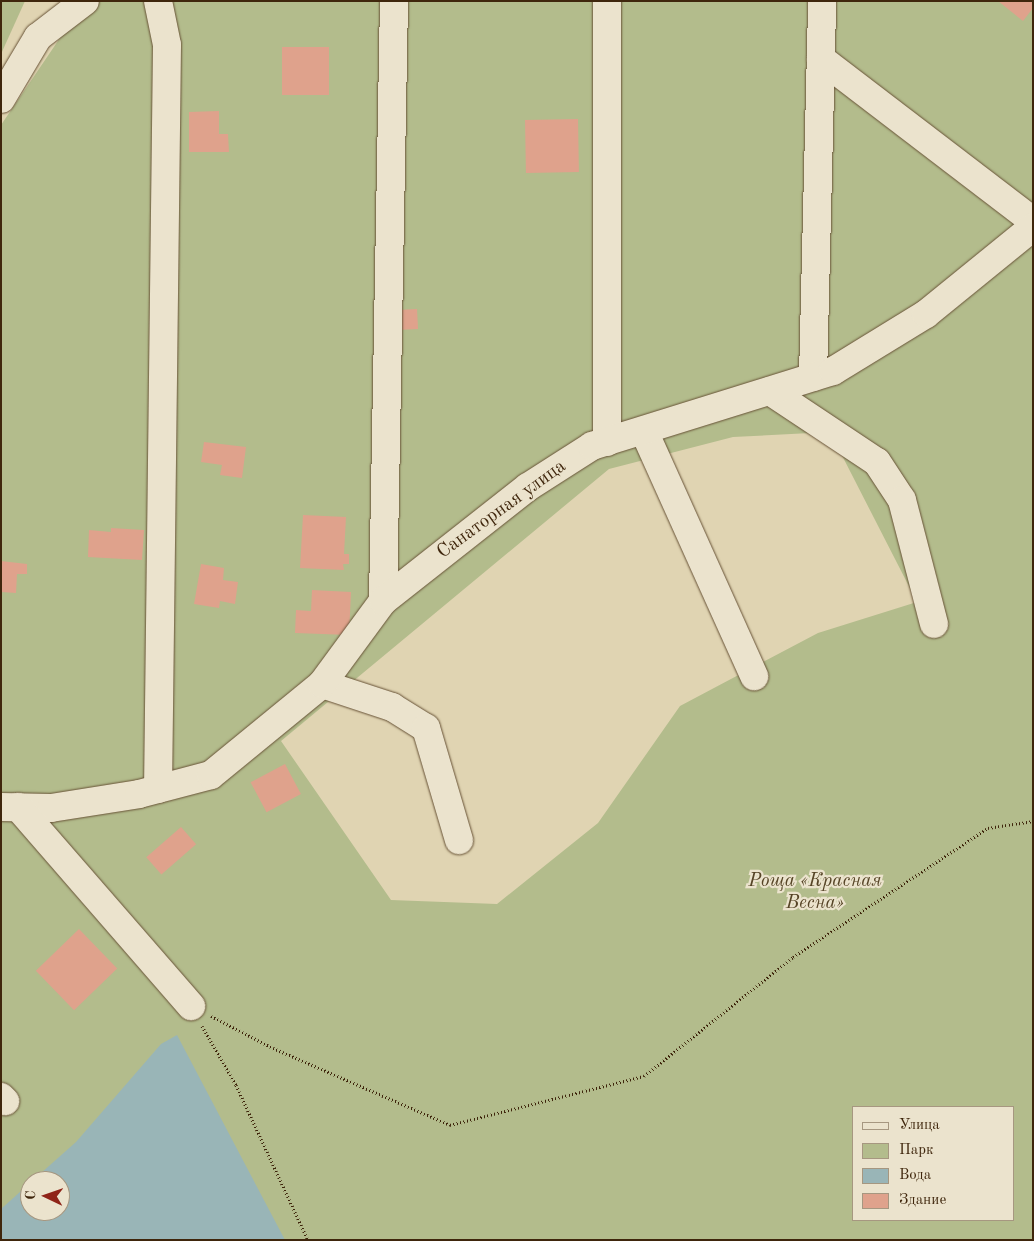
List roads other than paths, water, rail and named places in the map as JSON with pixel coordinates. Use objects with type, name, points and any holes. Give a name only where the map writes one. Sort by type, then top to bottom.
[{"type":"street","points":[[1,99],[38,37],[85,1]]},
{"type":"street","points":[[158,1],[167,45],[158,789]]},
{"type":"street","points":[[383,601],[394,1]]},
{"type":"street","points":[[607,1],[607,442]]},
{"type":"street","points":[[813,377],[822,1]]},
{"type":"street","points":[[821,59],[1033,221]]},
{"type":"street","name":"Санаторная улица","points":[[9,807],[51,808],[158,789],[211,775],[322,684],[383,601],[528,487],[592,446],[832,371],[926,314],[1033,227]]},
{"type":"street","points":[[770,391],[877,462],[902,500],[934,624]]},
{"type":"street","points":[[644,431],[754,676]]},
{"type":"street","points":[[322,684],[392,706],[426,728],[458,840]]},
{"type":"street","points":[[9,807],[191,1006]]},
{"type":"water","points":[[177,1035],[285,1240],[1,1240],[1,1209],[20,1192],[20,1221],[70,1221],[70,1171],[43,1171],[76,1142],[161,1044]]},
{"type":"park label","name":"Роща «Красная Весна»","points":[[815,893]]}]
